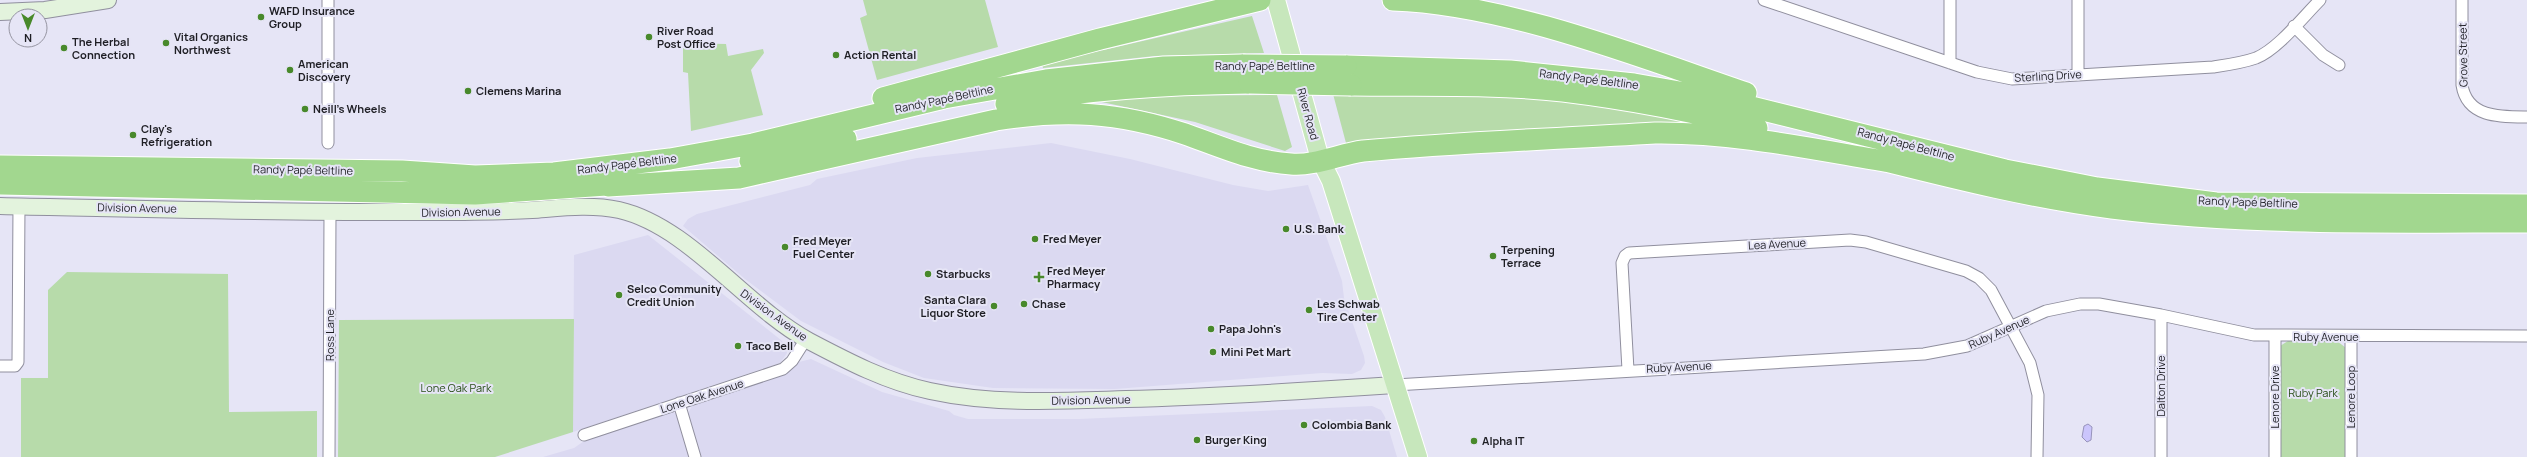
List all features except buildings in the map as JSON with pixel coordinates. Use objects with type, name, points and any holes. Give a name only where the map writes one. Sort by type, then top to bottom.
[{"type":"highway","points":[[607,177],[836,111],[1100,39],[1260,0]]},
{"type":"highway","points":[[1393,0],[1469,10],[1542,26],[1868,134]]},
{"type":"highway","name":"Randy Papé Beltline","points":[[0,184],[476,194],[607,177],[670,159],[753,144],[944,98],[1046,80],[1164,67],[1246,74],[1348,76],[1510,71],[1634,84],[1719,99],[1868,134],[2004,170],[2097,188],[2216,202],[2527,205]]},
{"type":"highway","name":"Randy Papé Beltline","points":[[1348,76],[1481,87],[1562,91],[1714,117],[2003,190],[2112,208],[2217,218],[2527,222]]},
{"type":"highway","points":[[607,177],[739,178],[996,120],[1034,114],[1092,113],[1119,116],[1184,134],[1260,160],[1293,164],[1362,152],[1655,133],[1698,133],[1734,136],[1896,163]]},
{"type":"highway","name":"Randy Papé Beltline","points":[[0,166],[402,171],[475,176],[607,177]]},
{"type":"main road","name":"River Road","points":[[1276,0],[1320,159],[1319,171],[1323,188],[1347,255],[1368,300],[1395,384]]},
{"type":"main road","points":[[1395,384],[1418,457]]},
{"type":"street","points":[[0,12],[45,10],[108,0]]},
{"type":"street","points":[[328,0],[328,143]]},
{"type":"street","name":"Sterling Drive","points":[[1764,0],[1950,63],[1993,76],[2012,79],[2213,67],[2242,62],[2257,57],[2268,50],[2320,0]]},
{"type":"street","points":[[1950,0],[1950,63]]},
{"type":"street","points":[[2078,0],[2078,75]]},
{"type":"street","name":"Grove Street","points":[[2462,0],[2462,85],[2465,97],[2473,106],[2495,116],[2527,117]]},
{"type":"street","points":[[2294,26],[2323,55],[2339,64]]},
{"type":"street","name":"Division Avenue","points":[[0,206],[330,213],[506,211],[590,207],[630,213],[646,219],[669,232],[785,325],[806,339],[871,372],[904,384],[966,397],[998,400],[1059,401],[1255,395],[1395,384]]},
{"type":"street","points":[[0,366],[15,366],[18,364],[19,206]]},
{"type":"street","name":"Ross Lane","points":[[329,457],[330,213]]},
{"type":"street","name":"Lea Avenue","points":[[1628,370],[1622,263],[1625,256],[1634,252],[1861,241],[1972,274],[1991,290],[2030,362],[2036,378],[2037,457]]},
{"type":"street","name":"Ruby Avenue","points":[[1395,384],[1924,354],[1967,346],[2046,311],[2080,304],[2099,304],[2161,315],[2245,334],[2275,337],[2527,336]]},
{"type":"street","name":"Dalton Drive","points":[[2161,315],[2161,457]]},
{"type":"street","name":"Lenore Drive","points":[[2275,337],[2276,457]]},
{"type":"street","name":"Lenore Loop","points":[[2351,337],[2351,457]]},
{"type":"street","name":"Lone Oak Avenue","points":[[584,435],[783,369],[792,360],[806,339]]},
{"type":"street","points":[[679,403],[695,457]]},
{"type":"shaded area","points":[[1051,143],[1130,159],[1233,185],[1268,191],[1308,185],[1342,281],[1344,298],[1364,356],[1365,363],[1361,370],[1352,374],[1322,373],[1115,389],[993,388],[924,378],[883,362],[801,321],[745,279],[683,226],[688,219],[697,214],[810,185],[817,179],[917,158]]},
{"type":"shaded area","points":[[648,235],[781,340],[786,346],[787,353],[780,363],[573,432],[574,255]]},
{"type":"shaded area","points":[[811,359],[882,392],[949,411],[954,415],[968,419],[1079,419],[1372,406],[1381,410],[1385,417],[1397,457],[699,457],[687,415],[692,406],[787,373],[799,362]]},
{"type":"shaded area","points":[[672,411],[679,416],[690,457],[543,457],[574,448],[590,437]]},
{"type":"shaded area","points":[[2088,424],[2092,427],[2091,440],[2087,442],[2082,437],[2084,426]]},
{"type":"green space","points":[[863,0],[985,0],[998,47],[877,80],[860,18],[867,15]]},
{"type":"green space","points":[[1252,16],[1264,53],[1155,56],[1043,68],[1042,64]]},
{"type":"green space","points":[[683,43],[726,44],[728,56],[763,49],[764,53],[751,70],[763,115],[691,131],[688,73],[683,72]]},
{"type":"green space","points":[[1432,93],[1563,101],[1692,120],[1692,124],[1561,127],[1346,143],[1333,94]]},
{"type":"green space","points":[[1277,95],[1292,147],[1285,151],[1195,122],[1097,101],[1130,96]]},
{"type":"green space","points":[[67,272],[228,274],[229,412],[317,411],[317,457],[21,457],[21,378],[48,378],[48,290]]},
{"type":"green space","name":"Lone Oak Park","points":[[574,319],[573,432],[495,457],[338,457],[339,320]]},
{"type":"green space","name":"Ruby Park","points":[[2288,341],[2337,341],[2346,348],[2346,457],[2279,457],[2280,346]]},
{"type":"place","name":"WAFD Insurance Group","points":[[261,17]]},
{"type":"place","name":"River Road Post Office","points":[[649,37]]},
{"type":"place","name":"Vital Organics Northwest","points":[[166,43]]},
{"type":"place","name":"The Herbal Connection","points":[[64,48]]},
{"type":"place","name":"Action Rental","points":[[836,55]]},
{"type":"place","name":"American Discovery","points":[[290,70]]},
{"type":"place","name":"Clemens Marina","points":[[468,91]]},
{"type":"place","name":"Neill's Wheels","points":[[305,109]]},
{"type":"place","name":"Clay's Refrigeration","points":[[133,135]]},
{"type":"place","name":"U.S. Bank","points":[[1286,229]]},
{"type":"place","name":"Fred Meyer","points":[[1035,239]]},
{"type":"place","name":"Fred Meyer Fuel Center","points":[[785,247]]},
{"type":"place","name":"Terpening Terrace","points":[[1493,256]]},
{"type":"place","name":"Starbucks","points":[[928,274]]},
{"type":"place","name":"Fred Meyer Pharmacy","points":[[1039,277]]},
{"type":"place","name":"Selco Community Credit Union","points":[[619,295]]},
{"type":"place","name":"Chase","points":[[1024,304]]},
{"type":"place","name":"Santa Clara Liquor Store","points":[[994,306]]},
{"type":"place","name":"Les Schwab Tire Center","points":[[1309,310]]},
{"type":"place","name":"Papa John's","points":[[1211,329]]},
{"type":"place","name":"Taco Bell","points":[[738,346]]},
{"type":"place","name":"Mini Pet Mart","points":[[1213,352]]},
{"type":"place","name":"Colombia Bank","points":[[1304,425]]},
{"type":"place","name":"Burger King","points":[[1197,440]]},
{"type":"place","name":"Alpha IT","points":[[1474,441]]}]
